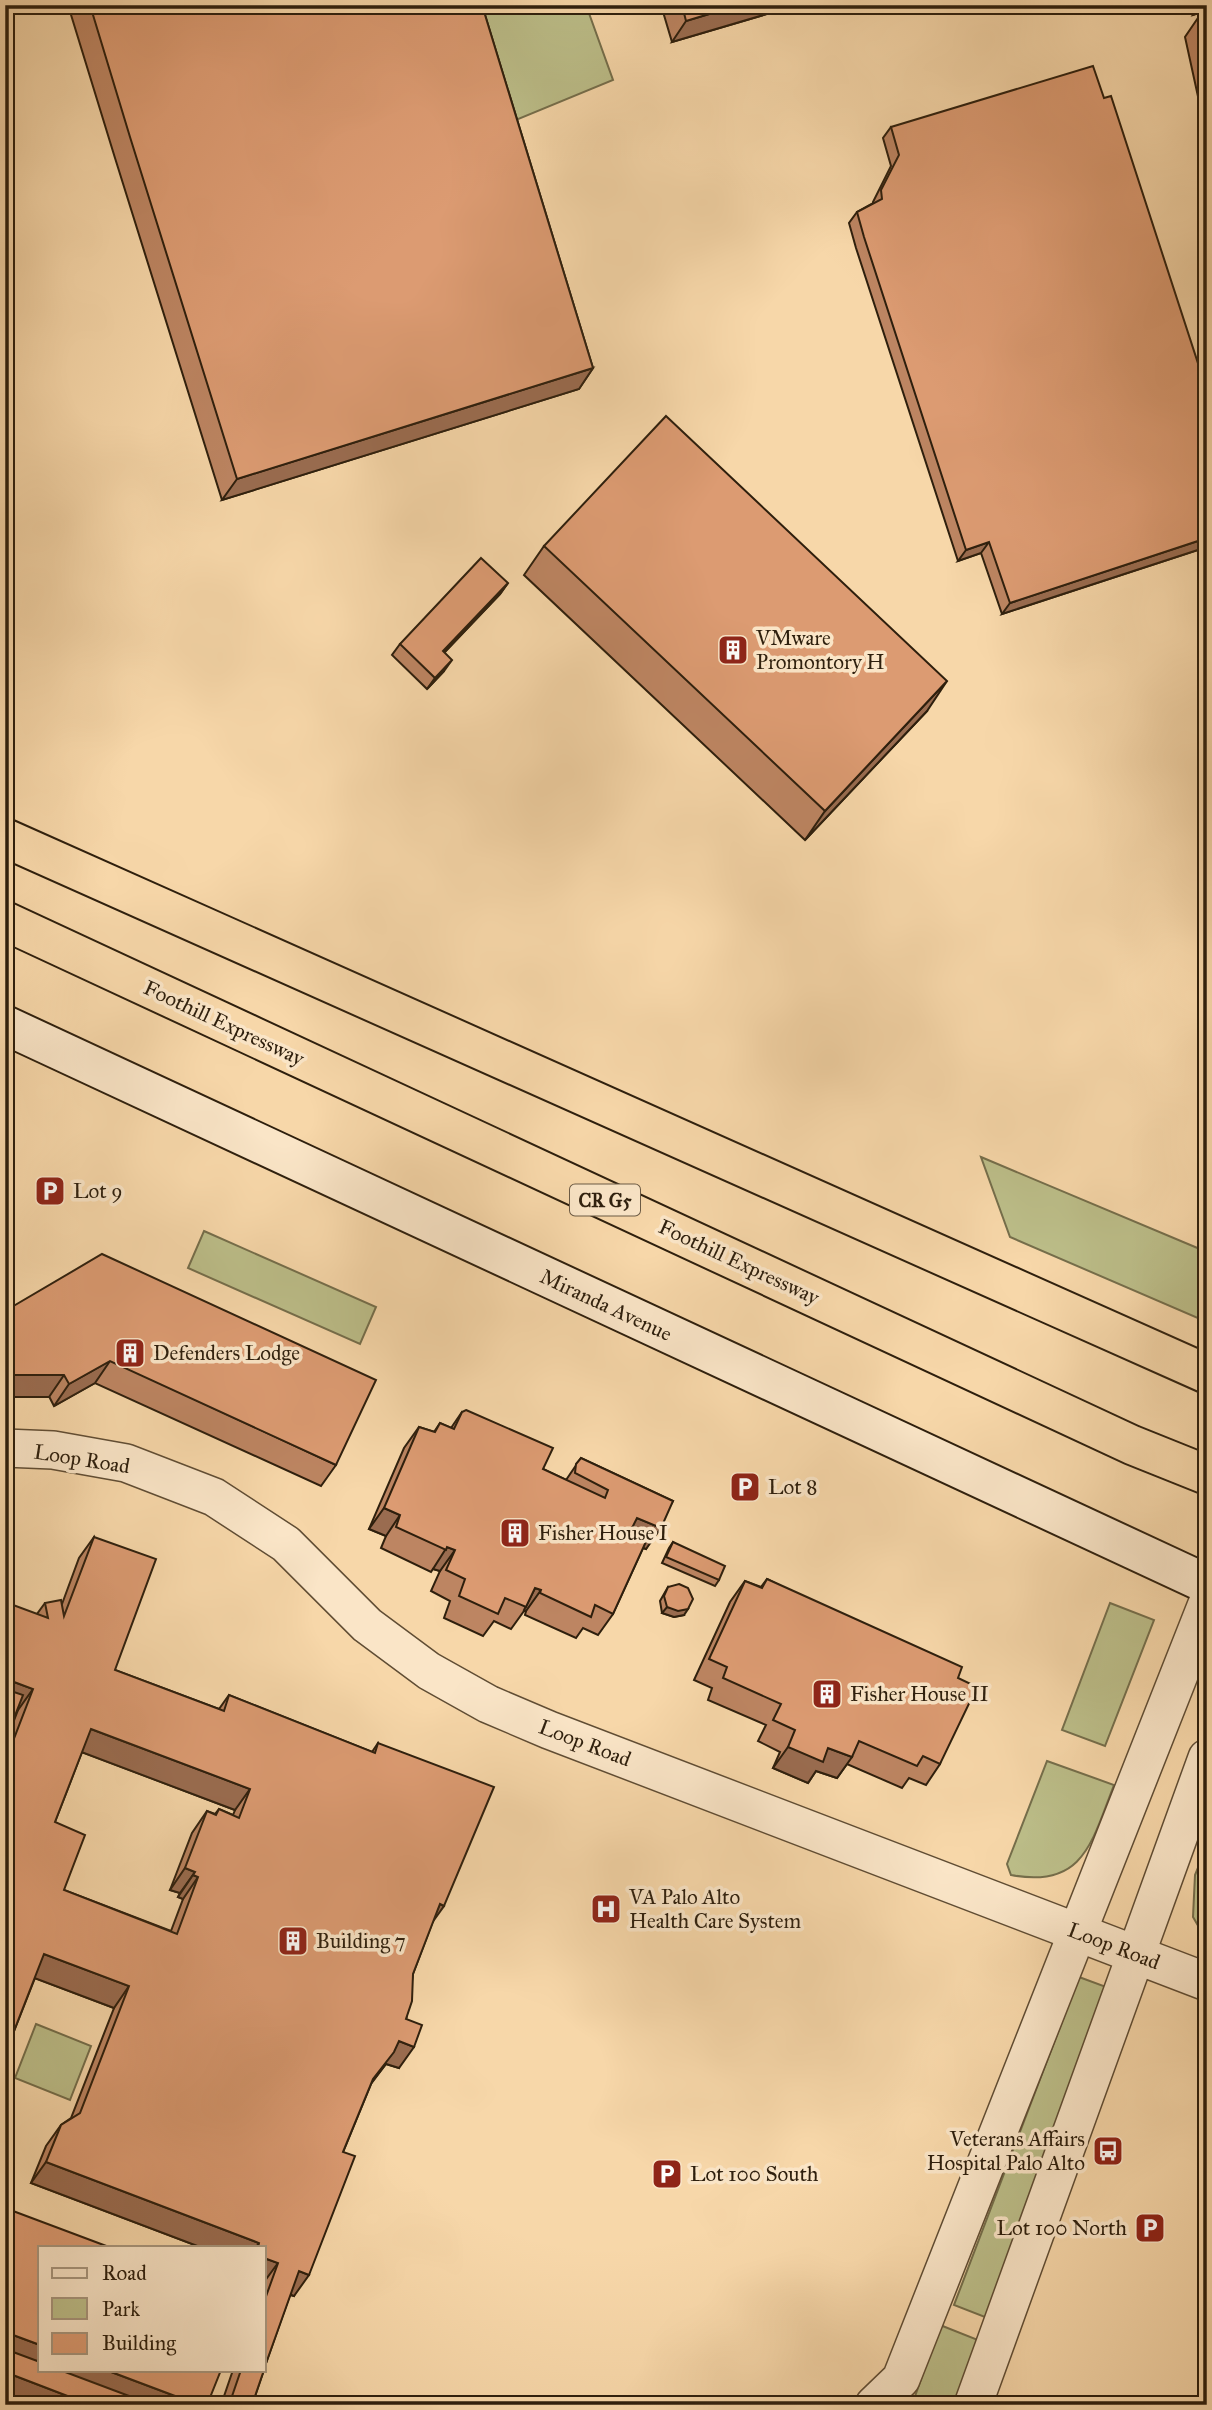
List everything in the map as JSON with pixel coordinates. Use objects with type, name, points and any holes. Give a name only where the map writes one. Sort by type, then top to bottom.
[{"type":"highway","points":[[5,838],[1207,1374]]},
{"type":"highway","name":"Foothill Expressway","points":[[5,921],[1132,1445],[1207,1475]]},
{"type":"street","name":"Miranda Avenue","points":[[5,1025],[1207,1584]]},
{"type":"street","name":"Loop Road","points":[[5,1448],[52,1450],[126,1463],[214,1497],[286,1544],[367,1625],[429,1671],[488,1704],[558,1734],[1207,1982]]},
{"type":"street","points":[[874,2405],[901,2379],[1207,1604]]},
{"type":"street","points":[[973,2405],[1207,1758]]},
{"type":"green space","points":[[480,5],[586,5],[613,80],[516,120]]},
{"type":"green space","points":[[981,1157],[1207,1252],[1207,1322],[1010,1237]]},
{"type":"green space","points":[[204,1231],[376,1307],[360,1344],[188,1268]]},
{"type":"green space","points":[[1110,1603],[1154,1620],[1105,1746],[1062,1730]]},
{"type":"green space","points":[[1047,1761],[1114,1785],[1091,1842],[1082,1856],[1070,1867],[1055,1875],[1011,1875],[1007,1864]]},
{"type":"green space","points":[[1207,1846],[1207,1941],[1193,1917],[1195,1875]]},
{"type":"green space","points":[[1079,1977],[1109,1988],[990,2319],[954,2305]]},
{"type":"green space","points":[[36,2024],[91,2046],[70,2100],[15,2078]]},
{"type":"green space","points":[[940,2325],[978,2340],[957,2405],[912,2405]]},
{"type":"building","points":[[90,5],[482,5],[593,368],[237,479]]},
{"type":"building","points":[[682,5],[739,5],[686,21]]},
{"type":"building","points":[[1093,66],[1104,98],[1111,96],[1207,391],[1207,538],[1010,603],[989,542],[966,550],[857,212],[882,199],[881,190],[899,155],[891,127]]},
{"type":"building","name":"VMware Promontory H","points":[[666,416],[947,681],[825,811],[544,546]]},
{"type":"building","points":[[481,558],[508,583],[443,651],[452,660],[435,678],[400,644]]},
{"type":"building","name":"Defenders Lodge","points":[[102,1254],[376,1380],[336,1465],[110,1361],[69,1384],[64,1375],[5,1375],[5,1311]]},
{"type":"building","name":"Fisher House I","points":[[466,1410],[553,1448],[543,1469],[605,1498],[608,1490],[575,1473],[576,1464],[581,1458],[673,1501],[661,1528],[637,1518],[632,1528],[649,1535],[613,1614],[595,1605],[591,1617],[540,1593],[541,1590],[535,1588],[526,1607],[505,1598],[498,1614],[459,1596],[465,1579],[446,1570],[455,1550],[447,1547],[446,1550],[396,1527],[400,1515],[384,1508],[419,1427],[435,1432],[440,1423],[454,1429],[462,1412]]},
{"type":"building","name":"Building 7","points":[[94,1537],[156,1559],[115,1670],[224,1711],[229,1695],[375,1753],[378,1743],[494,1787],[444,1906],[440,1904],[413,1974],[412,2001],[406,2019],[422,2025],[414,2047],[399,2041],[373,2079],[343,2152],[355,2156],[309,2275],[299,2271],[266,2363],[266,2296],[278,2263],[266,2259],[266,2246],[258,2246],[259,2243],[46,2162],[61,2125],[80,2113],[129,1986],[44,1954],[5,2054],[5,1762],[33,1689],[5,1680],[5,1602],[48,1618],[45,1603],[61,1600],[64,1616]],"holes":[[[91,1729],[250,1789],[239,1818],[219,1809],[216,1815],[207,1811],[185,1868],[195,1872],[193,1875],[198,1877],[177,1934],[64,1890],[85,1835],[55,1822]]]},
{"type":"building","points":[[673,1542],[725,1566],[719,1580],[666,1557]]},
{"type":"building","name":"Fisher House II","points":[[767,1579],[962,1667],[958,1678],[977,1687],[940,1764],[923,1756],[917,1766],[859,1741],[852,1757],[828,1748],[823,1762],[788,1747],[795,1730],[773,1720],[781,1704],[723,1678],[727,1667],[709,1659],[745,1581],[762,1588]]},
{"type":"building","points":[[679,1584],[688,1588],[693,1599],[688,1609],[678,1611],[667,1607],[664,1596],[668,1587]]},
{"type":"building","points":[[5,1689],[23,1695],[5,1741]]},
{"type":"building","points":[[5,2208],[106,2246],[38,2246],[38,2344],[5,2332]]},
{"type":"building","points":[[5,2349],[38,2361],[38,2372],[65,2372],[153,2405],[91,2405],[5,2372]]},
{"type":"building","points":[[111,2372],[220,2372],[207,2405],[199,2405]]},
{"type":"building","points":[[240,2372],[263,2372],[252,2405],[229,2405]]},
{"type":"place","name":"VMware Promontory H","points":[[733,650]]},
{"type":"place","name":"Lot 9","points":[[50,1191]]},
{"type":"place","name":"Defenders Lodge","points":[[130,1353]]},
{"type":"place","name":"Lot 8","points":[[745,1487]]},
{"type":"place","name":"Fisher House I","points":[[515,1533]]},
{"type":"place","name":"Fisher House II","points":[[827,1694]]},
{"type":"place","name":"VA Palo Alto Health Care System","points":[[606,1909]]},
{"type":"place","name":"Building 7","points":[[293,1941]]},
{"type":"place","name":"Veterans Affairs Hospital Palo Alto","points":[[1108,2151]]},
{"type":"place","name":"Lot 100 South","points":[[667,2174]]},
{"type":"place","name":"Lot 100 North","points":[[1150,2228]]}]
